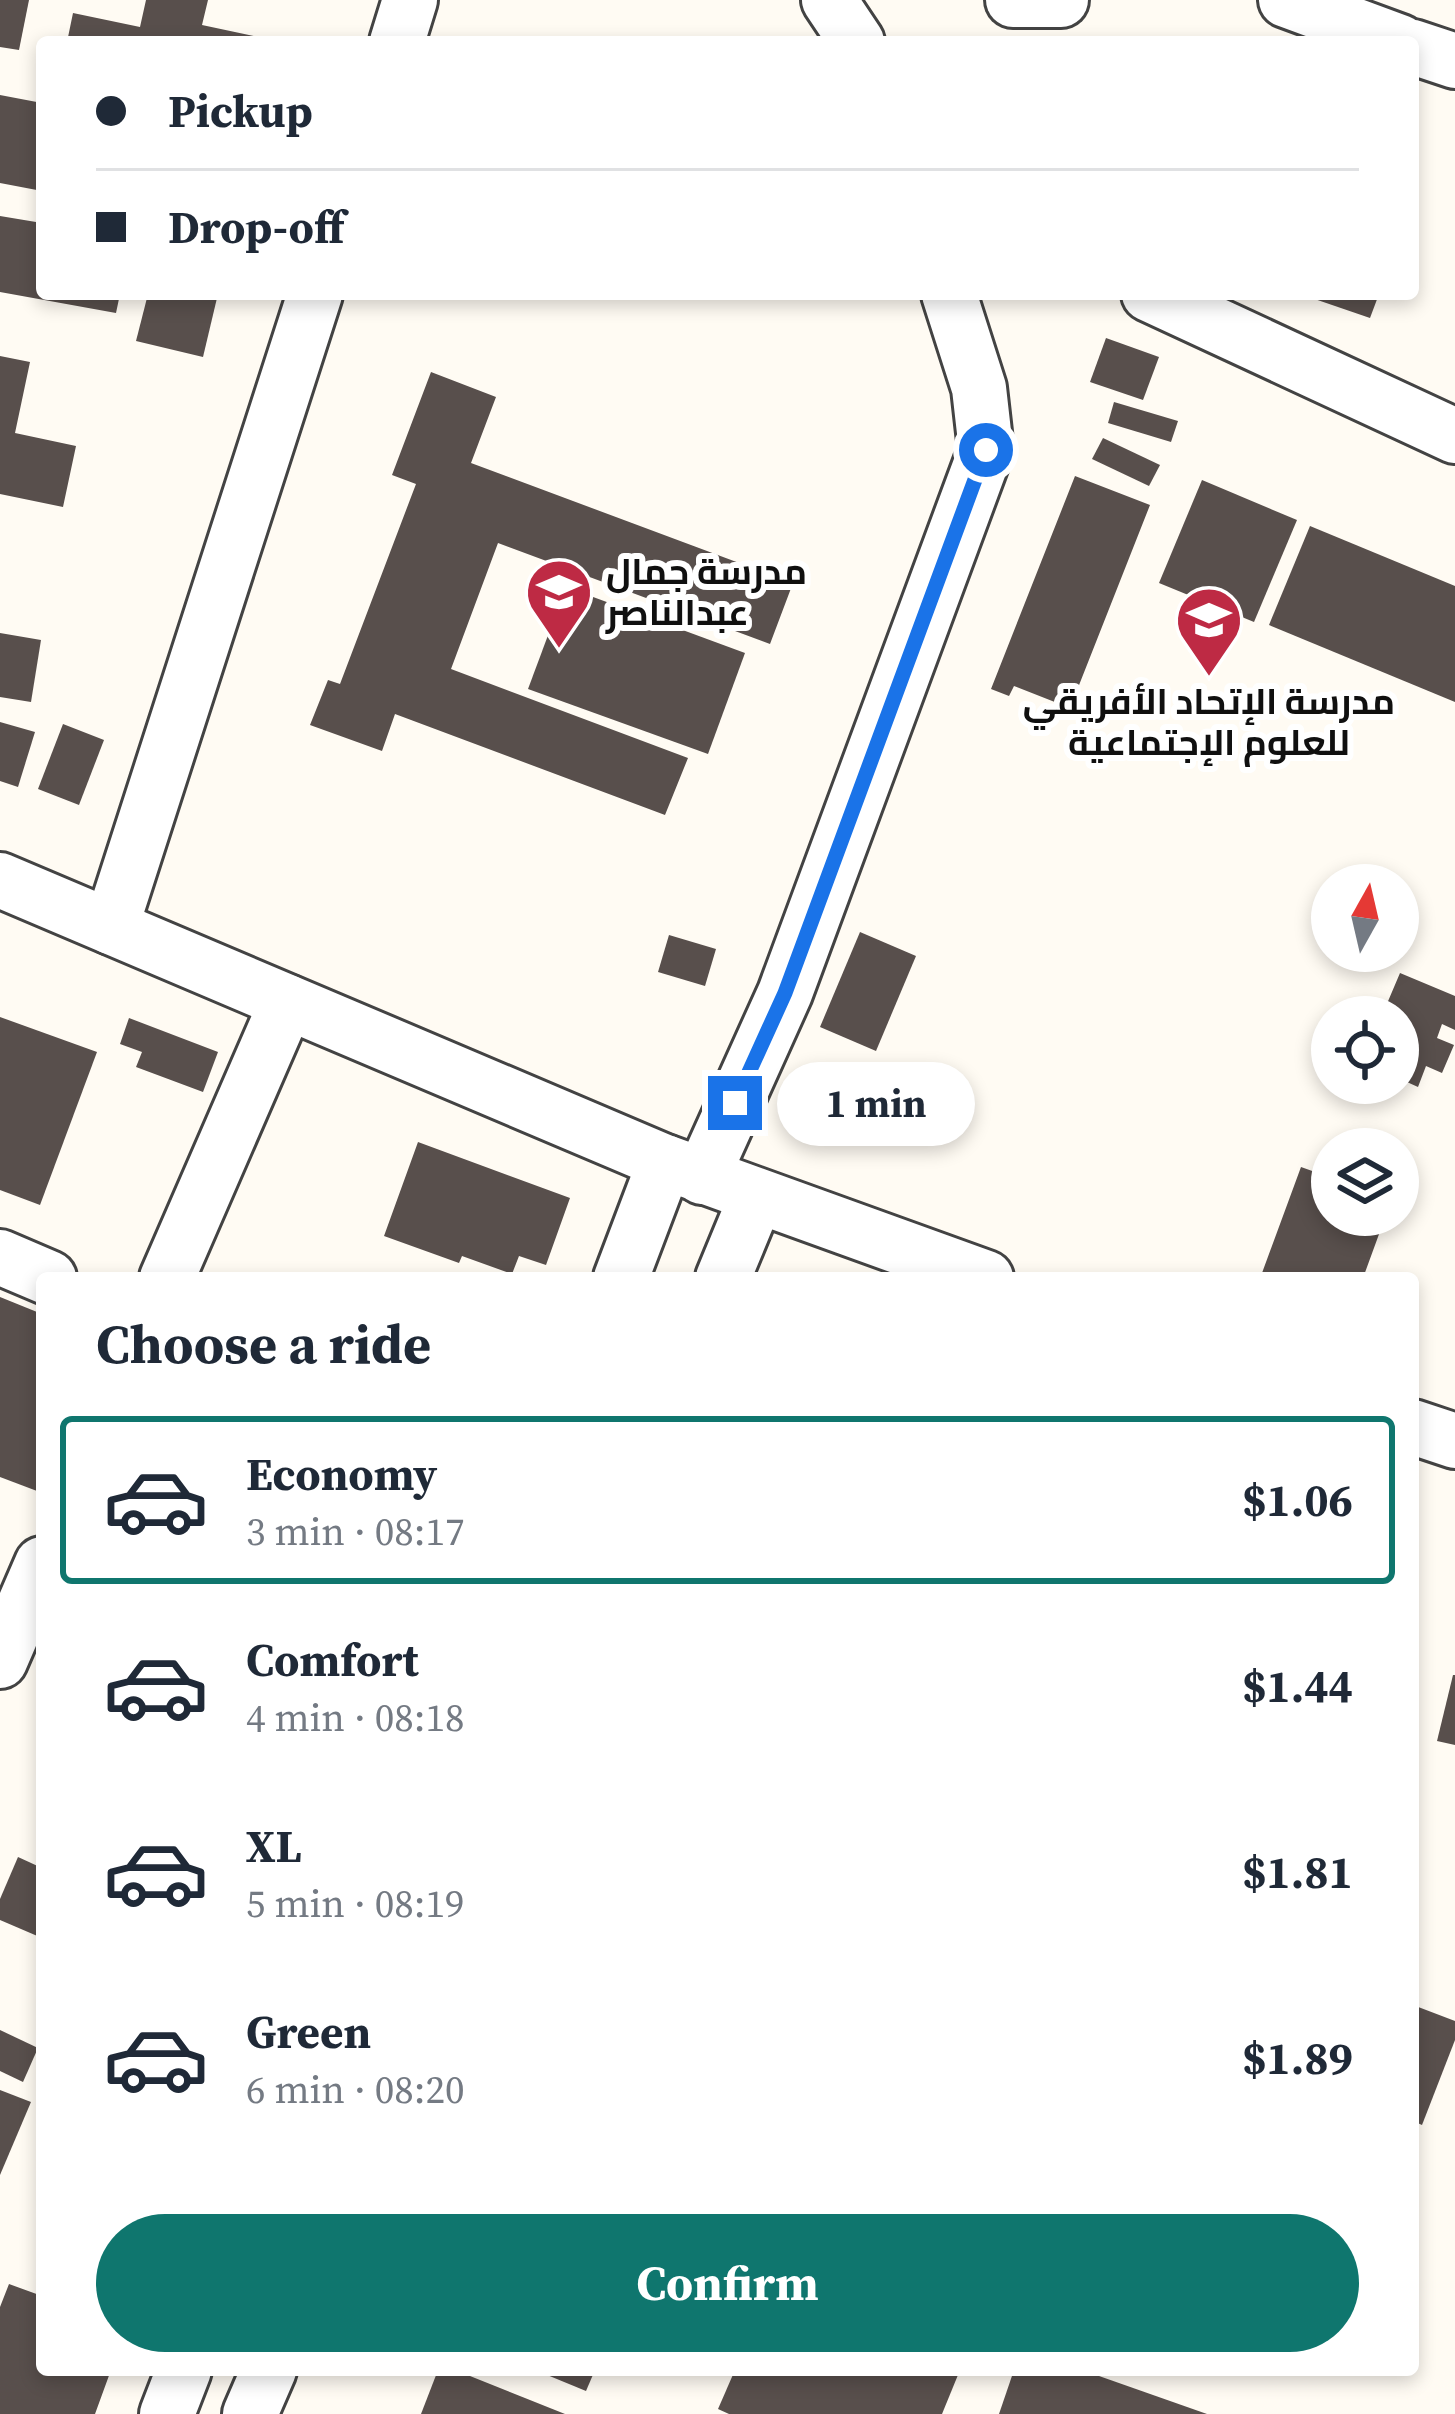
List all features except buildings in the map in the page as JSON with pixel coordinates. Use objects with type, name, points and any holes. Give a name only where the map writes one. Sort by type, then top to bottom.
[{"type":"street","points":[[399,36],[410,0]]},
{"type":"street","points":[[830,0],[853,36]]},
{"type":"street","points":[[1286,0],[1384,36]]},
{"type":"street","points":[[1419,48],[1455,61]]},
{"type":"street","points":[[111,927],[313,300]]},
{"type":"street","points":[[624,1272],[785,993],[986,450],[979,388],[952,300]]},
{"type":"street","points":[[1162,300],[1455,436]]},
{"type":"street","points":[[0,880],[684,1170],[969,1272]]},
{"type":"street","points":[[170,1272],[287,1002]]},
{"type":"street","points":[[725,1272],[756,1198]]},
{"type":"street","points":[[0,1257],[36,1272]]},
{"type":"street","points":[[1419,1429],[1455,1442]]},
{"type":"street","points":[[0,1661],[36,1578]]},
{"type":"street","points":[[166,2414],[182,2376]]},
{"type":"street","points":[[250,2414],[266,2376]]},
{"type":"place","name":"مدرسة جمال عبدالناصر","points":[[559,651]]},
{"type":"place","name":"مدرسة الإتحاد الأفريقي للعلوم الإجتماعية","points":[[1209,679]]},
{"type":"route","points":[[735,1103],[785,993],[986,450]]}]
